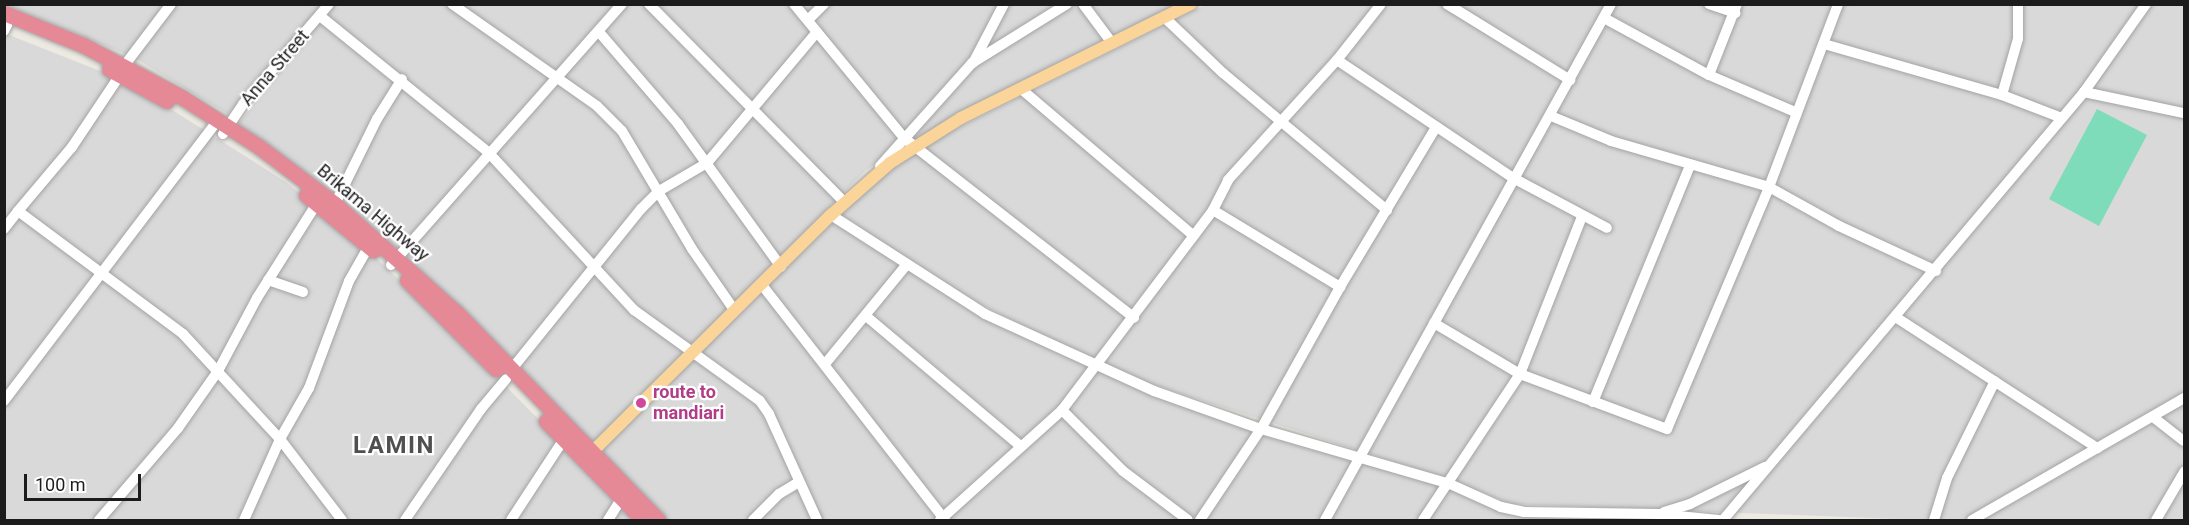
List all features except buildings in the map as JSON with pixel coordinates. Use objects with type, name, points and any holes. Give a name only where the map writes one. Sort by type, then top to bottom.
[{"type":"highway","name":"Brikama Highway","points":[[5,23],[122,70],[221,129],[335,204],[588,457],[658,520]]},
{"type":"highway","name":"Brikama Highway","points":[[221,129],[369,246],[394,261]]},
{"type":"highway","name":"Brikama Highway","points":[[508,375],[564,439],[588,457],[621,498],[643,520]]},
{"type":"main road","points":[[588,457],[844,202],[909,141],[1191,4]]},
{"type":"street","points":[[4,229],[72,147],[122,70],[171,4]]},
{"type":"street","name":"Anna Street","points":[[4,401],[102,274],[221,129],[329,4]]},
{"type":"street","points":[[452,4],[597,106],[622,130],[735,311]]},
{"type":"street","points":[[394,261],[622,4]]},
{"type":"street","points":[[649,4],[844,202]]},
{"type":"street","points":[[794,4],[909,141],[1134,318]]},
{"type":"street","points":[[808,21],[824,4]]},
{"type":"street","points":[[909,141],[972,63],[1004,4]]},
{"type":"street","points":[[972,63],[1067,4]]},
{"type":"street","points":[[1083,4],[1112,43]]},
{"type":"street","points":[[762,285],[943,520],[1019,446],[1062,410],[1134,318],[1213,210],[1228,180],[1337,60],[1381,4]]},
{"type":"street","points":[[1447,4],[1570,80]]},
{"type":"street","points":[[1325,520],[1551,116],[1611,4]]},
{"type":"street","points":[[1709,4],[1736,9],[1709,75]]},
{"type":"street","points":[[1434,323],[1520,374],[1659,428],[1671,427],[1769,187],[1795,112],[1838,4]]},
{"type":"street","points":[[2002,95],[2018,39],[2018,4]]},
{"type":"street","points":[[831,215],[985,314],[1154,391],[1262,429],[1450,483],[1500,507],[1524,512],[1583,516],[1658,514],[1721,520],[1897,318],[2059,117],[2084,92],[2146,4]]},
{"type":"street","points":[[320,16],[402,80],[489,153],[594,264],[634,310],[691,354],[760,401],[770,414],[817,520]]},
{"type":"street","points":[[1164,17],[1282,122],[1387,210]]},
{"type":"street","points":[[1604,18],[1709,75],[1795,112]]},
{"type":"street","points":[[599,32],[707,163],[781,267]]},
{"type":"street","points":[[405,520],[481,409],[594,264],[659,191],[707,163],[817,32]]},
{"type":"street","points":[[1824,44],[2002,95],[2059,117]]},
{"type":"street","points":[[1337,60],[1515,179],[1582,217],[1607,228]]},
{"type":"street","points":[[335,204],[376,119],[402,80]]},
{"type":"street","points":[[1020,88],[1194,236]]},
{"type":"street","points":[[2084,92],[2184,113]]},
{"type":"street","points":[[1551,116],[1611,141],[1690,166],[1769,187],[1839,226],[1936,271]]},
{"type":"street","points":[[1200,520],[1262,429],[1340,287],[1436,127]]},
{"type":"street","points":[[1593,402],[1690,166]]},
{"type":"street","points":[[99,520],[178,428],[218,371],[268,280],[317,203]]},
{"type":"street","points":[[1213,210],[1340,287]]},
{"type":"street","points":[[18,211],[183,334],[280,439],[342,520]]},
{"type":"street","points":[[1423,520],[1450,483],[1520,374],[1582,217]]},
{"type":"street","points":[[244,520],[280,439],[309,388],[350,281],[369,246]]},
{"type":"street","points":[[825,364],[907,264]]},
{"type":"street","points":[[268,280],[303,292]]},
{"type":"street","points":[[866,316],[1019,446]]},
{"type":"street","points":[[1897,318],[2097,448]]},
{"type":"street","points":[[1934,520],[1947,478],[1995,381]]},
{"type":"street","points":[[1972,520],[2184,398]]},
{"type":"street","points":[[1062,410],[1123,471],[1188,520]]},
{"type":"street","points":[[2154,417],[2184,441]]},
{"type":"street","points":[[511,520],[564,439]]},
{"type":"street","points":[[1658,514],[1690,504],[1772,464]]},
{"type":"street","points":[[2156,520],[2184,472]]},
{"type":"street","points":[[753,520],[779,494],[799,482]]},
{"type":"street","points":[[608,520],[621,498]]},
{"type":"shaded area","points":[[6,5],[325,5],[228,114],[133,57]]},
{"type":"shaded area","points":[[334,5],[1181,5],[936,127],[866,170],[594,444],[395,247],[238,124]]},
{"type":"shaded area","points":[[1205,5],[2184,5],[2184,520],[1924,520],[1512,504],[1442,477],[1126,376],[956,292],[841,214],[879,176],[936,139]]},
{"type":"shaded area","points":[[4,33],[100,71],[166,106],[286,182],[371,253],[454,333],[637,520],[5,520]]},
{"type":"shaded area","points":[[832,219],[941,291],[1193,409],[1541,517],[1612,520],[666,520],[598,452]]},
{"type":"green space","points":[[2097,109],[2147,135],[2099,226],[2049,199]]},
{"type":"place","name":"route to mandiari","points":[[641,403]]},
{"type":"district","name":"LAMIN","points":[[394,446]]}]
